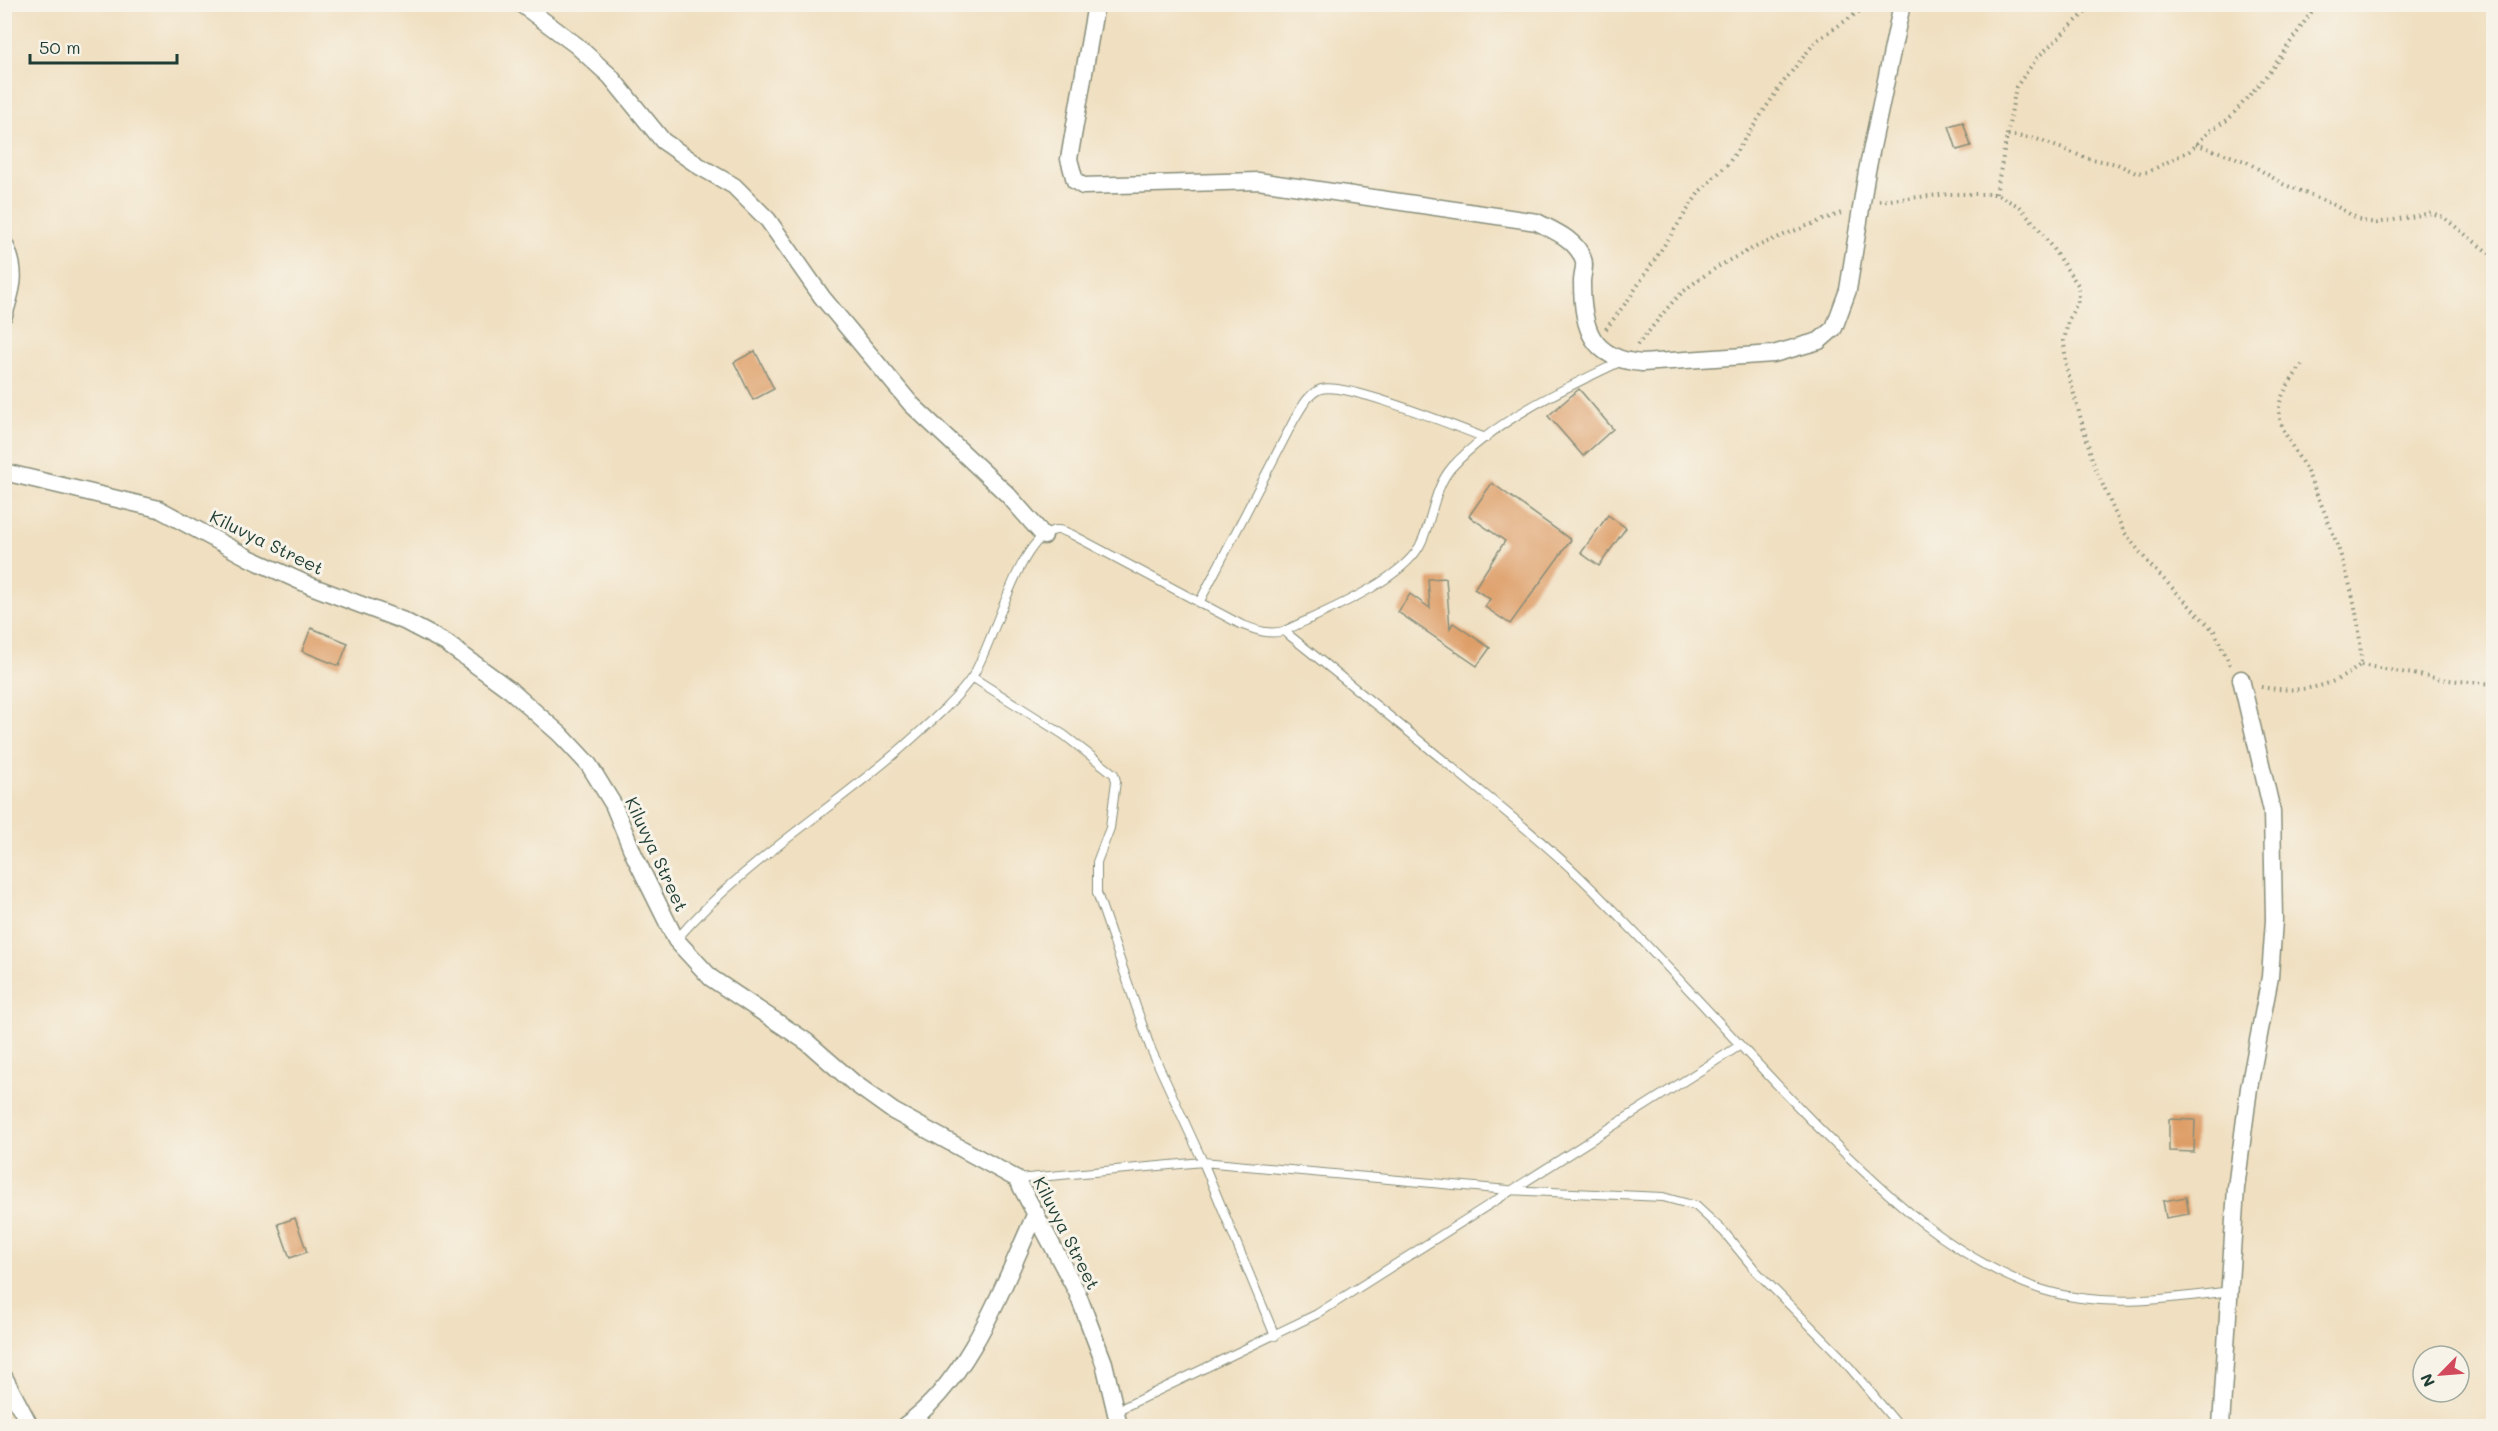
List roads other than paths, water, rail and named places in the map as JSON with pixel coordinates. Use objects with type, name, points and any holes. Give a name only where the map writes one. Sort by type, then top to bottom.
[{"type":"street","points":[[521,4],[576,45],[610,76],[663,141],[699,166],[734,186],[768,220],[822,297],[911,404],[1008,495],[1044,536]]},
{"type":"street","points":[[1096,4],[1069,159],[1075,181],[1083,186],[1258,182],[1537,222],[1570,240],[1584,260],[1582,282],[1585,318],[1594,344],[1622,361],[1642,363],[1773,354],[1819,341],[1834,328],[1848,290],[1862,203],[1902,4]]},
{"type":"street","points":[[4,243],[13,260],[13,285],[4,315]]},
{"type":"street","name":"Kiluvya Street","points":[[4,472],[159,509],[249,558],[311,586],[404,621],[446,643],[510,690],[561,735],[589,765],[614,804],[652,893],[676,940],[711,978],[807,1042],[854,1083],[893,1111],[1017,1179],[1077,1292],[1104,1363],[1118,1419]]},
{"type":"street","points":[[2222,1426],[2232,1291],[2236,1188],[2249,1088],[2270,977],[2274,920],[2272,811],[2241,679]]},
{"type":"street","points":[[904,1426],[947,1385],[989,1316],[1036,1213]]},
{"type":"street","points":[[4,1377],[30,1426]]},
{"type":"lane","points":[[676,940],[704,908],[877,769],[926,726],[972,677],[1012,585],[1033,547],[1044,536],[1060,530],[1073,535],[1199,603],[1260,632],[1273,634],[1284,631],[1360,594],[1404,564],[1419,547],[1440,487],[1450,470],[1486,438],[1543,401],[1622,361]]},
{"type":"lane","points":[[1199,603],[1294,420],[1307,398],[1320,389],[1335,388],[1365,396],[1486,438]]},
{"type":"lane","points":[[1284,631],[1464,777],[1580,876],[1739,1046],[1882,1190],[1930,1230],[1983,1262],[2040,1288],[2093,1300],[2156,1300],[2232,1291]]},
{"type":"lane","points":[[972,677],[1064,735],[1114,774],[1116,781],[1110,828],[1097,862],[1097,893],[1150,1047],[1203,1162],[1275,1336]]},
{"type":"lane","points":[[1118,1419],[1346,1296],[1508,1190],[1739,1046]]},
{"type":"lane","points":[[1017,1179],[1203,1162],[1508,1190],[1622,1193],[1663,1197],[1696,1206],[1724,1232],[1756,1271],[1840,1356],[1899,1426]]}]
